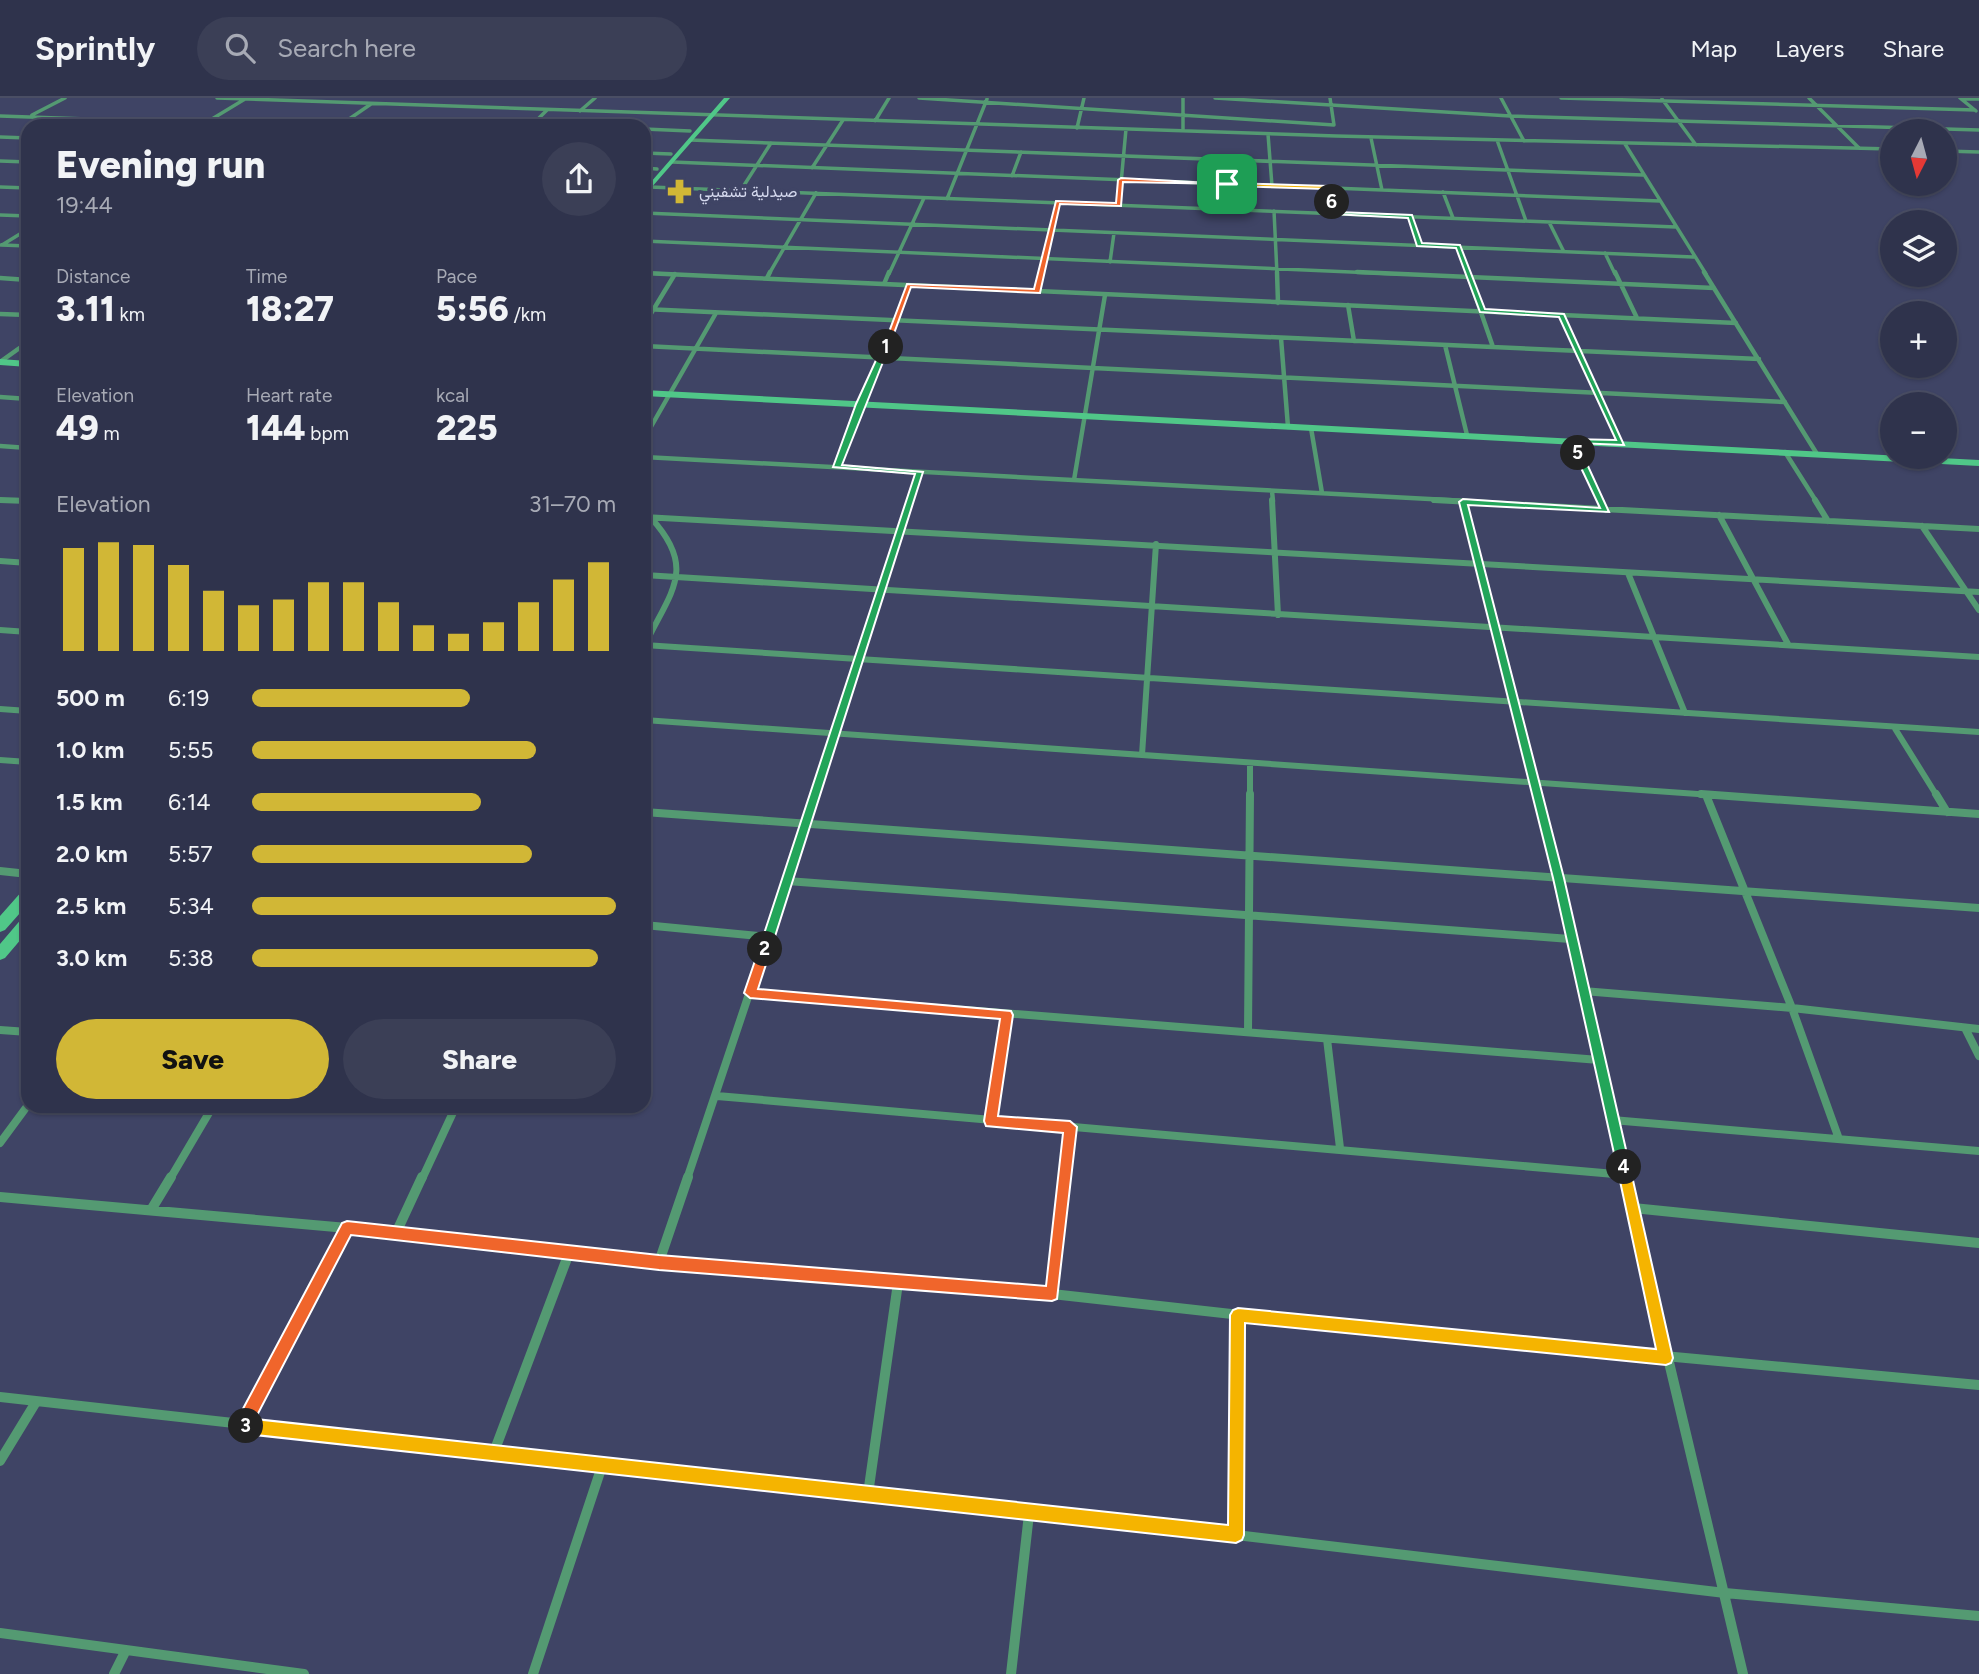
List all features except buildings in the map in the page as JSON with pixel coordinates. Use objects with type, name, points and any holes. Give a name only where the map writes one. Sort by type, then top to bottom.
[{"type":"street","points":[[29,117],[65,98]]},
{"type":"street","points":[[217,98],[1371,138],[1880,149]]},
{"type":"street","points":[[425,105],[434,98]]},
{"type":"street","points":[[580,111],[595,98]]},
{"type":"street","points":[[651,180],[690,140],[719,98]]},
{"type":"street","points":[[651,179],[657,169],[671,158],[690,131],[726,98]]},
{"type":"street","points":[[875,121],[890,98]]},
{"type":"street","points":[[919,98],[986,100],[1081,109],[1334,125]]},
{"type":"street","points":[[1077,128],[1084,98]]},
{"type":"street","points":[[1183,98],[1183,131]]},
{"type":"street","points":[[1215,98],[1510,116],[1979,130]]},
{"type":"street","points":[[1330,98],[1336,136]]},
{"type":"street","points":[[1501,98],[1524,141]]},
{"type":"street","points":[[1561,98],[1663,99],[1977,112]]},
{"type":"street","points":[[1809,98],[1859,148]]},
{"type":"street","points":[[1960,98],[1977,112]]},
{"type":"street","points":[[1960,98],[1979,100]]},
{"type":"street","points":[[212,119],[245,99]]},
{"type":"street","points":[[1663,99],[1696,145]]},
{"type":"street","points":[[947,199],[986,100]]},
{"type":"street","points":[[349,119],[372,103]]},
{"type":"street","points":[[538,119],[547,110]]},
{"type":"street","points":[[0,116],[118,119]]},
{"type":"street","points":[[812,168],[843,120]]},
{"type":"street","points":[[651,129],[690,131]]},
{"type":"street","points":[[1119,205],[1126,129]]},
{"type":"street","points":[[1268,134],[1272,186]]},
{"type":"street","points":[[0,137],[21,138]]},
{"type":"street","points":[[1371,138],[1382,190]]},
{"type":"street","points":[[690,140],[1643,175]]},
{"type":"street","points":[[1497,140],[1526,221]]},
{"type":"street","points":[[741,190],[771,143]]},
{"type":"street","points":[[1625,144],[1817,454]]},
{"type":"street","points":[[1957,151],[1979,152]]},
{"type":"street","points":[[1012,176],[1021,152]]},
{"type":"street","points":[[651,154],[756,166],[1660,201]]},
{"type":"street","points":[[0,161],[21,162]]},
{"type":"street","points":[[651,169],[657,169]]},
{"type":"street","points":[[651,185],[1676,227]]},
{"type":"street","points":[[0,187],[21,188]]},
{"type":"street","points":[[1329,188],[1334,213]]},
{"type":"street","points":[[1443,192],[1453,218]]},
{"type":"street","points":[[767,278],[816,193]]},
{"type":"street","points":[[884,284],[924,198]]},
{"type":"street","points":[[1037,291],[1058,202]]},
{"type":"street","points":[[1274,211],[1278,303]]},
{"type":"street","points":[[651,213],[1693,257]]},
{"type":"street","points":[[0,215],[21,216]]},
{"type":"street","points":[[1410,216],[1419,245]]},
{"type":"street","points":[[1549,222],[1563,250]]},
{"type":"street","points":[[1,245],[21,233]]},
{"type":"street","points":[[1111,262],[1114,233]]},
{"type":"street","points":[[651,241],[1714,288]]},
{"type":"street","points":[[1,245],[21,246]]},
{"type":"street","points":[[1458,246],[1493,347]]},
{"type":"street","points":[[1605,253],[1637,318]]},
{"type":"street","points":[[651,273],[1735,323]]},
{"type":"street","points":[[651,314],[675,274]]},
{"type":"street","points":[[0,278],[21,280]]},
{"type":"street","points":[[837,467],[909,285]]},
{"type":"street","points":[[1074,480],[1105,295]]},
{"type":"street","points":[[1348,305],[1354,341]]},
{"type":"street","points":[[654,309],[1759,359]]},
{"type":"street","points":[[651,428],[716,313]]},
{"type":"street","points":[[0,314],[21,315]]},
{"type":"street","points":[[1562,315],[1621,443]]},
{"type":"street","points":[[1281,338],[1288,427]]},
{"type":"street","points":[[1445,345],[1467,435]]},
{"type":"street","points":[[651,346],[1785,402]]},
{"type":"street","points":[[0,362],[21,347]]},
{"type":"street","points":[[0,362],[21,363]]},
{"type":"street","points":[[651,393],[1979,463]]},
{"type":"street","points":[[0,397],[21,398]]},
{"type":"street","points":[[1311,428],[1322,493]]},
{"type":"street","points":[[1572,441],[1606,510]]},
{"type":"street","points":[[0,446],[21,447]]},
{"type":"street","points":[[1785,452],[1828,521]]},
{"type":"street","points":[[651,457],[1979,530]]},
{"type":"street","points":[[659,1262],[770,937],[919,472]]},
{"type":"street","points":[[1272,491],[1278,615]]},
{"type":"street","points":[[0,500],[21,501]]},
{"type":"street","points":[[1463,502],[1516,703],[1558,878],[1666,1358],[1743,1674]]},
{"type":"street","points":[[1719,515],[1788,644]]},
{"type":"street","points":[[651,517],[1979,592]]},
{"type":"street","points":[[651,520],[667,535],[678,565],[676,577],[651,632]]},
{"type":"street","points":[[1922,526],[1979,610]]},
{"type":"street","points":[[1142,755],[1156,544]]},
{"type":"street","points":[[0,561],[21,562]]},
{"type":"street","points":[[1628,573],[1685,713]]},
{"type":"street","points":[[651,575],[1979,657]]},
{"type":"street","points":[[0,631],[21,632]]},
{"type":"street","points":[[651,645],[1979,732]]},
{"type":"street","points":[[0,709],[21,710]]},
{"type":"street","points":[[651,720],[1979,814]]},
{"type":"street","points":[[1894,727],[1947,812]]},
{"type":"street","points":[[0,760],[21,762]]},
{"type":"street","points":[[1248,1032],[1251,916],[1250,763]]},
{"type":"street","points":[[1706,795],[1792,1008],[1839,1139]]},
{"type":"street","points":[[651,812],[1979,908]]},
{"type":"street","points":[[0,872],[21,874]]},
{"type":"street","points":[[787,881],[1570,939]]},
{"type":"street","points":[[0,926],[21,902]]},
{"type":"street","points":[[651,926],[770,937]]},
{"type":"street","points":[[0,954],[21,929]]},
{"type":"street","points":[[1583,991],[1792,1008],[1979,1029]]},
{"type":"street","points":[[750,993],[1600,1060]]},
{"type":"street","points":[[991,1121],[1007,1015]]},
{"type":"street","points":[[1965,1028],[1979,1056]]},
{"type":"street","points":[[0,1030],[21,1032]]},
{"type":"street","points":[[1327,1040],[1340,1149]]},
{"type":"street","points":[[717,1096],[1626,1175]]},
{"type":"street","points":[[0,1143],[22,1113]]},
{"type":"street","points":[[151,1210],[210,1113]]},
{"type":"street","points":[[396,1233],[453,1113]]},
{"type":"street","points":[[1612,1120],[1979,1151]]},
{"type":"street","points":[[1052,1294],[1070,1127]]},
{"type":"street","points":[[0,1197],[347,1228],[659,1262],[1052,1294],[1666,1358],[1979,1385]]},
{"type":"street","points":[[1633,1208],[1979,1243]]},
{"type":"street","points":[[243,1426],[347,1228]]},
{"type":"street","points":[[494,1452],[569,1253]]},
{"type":"street","points":[[868,1494],[898,1283]]},
{"type":"street","points":[[1236,1535],[1238,1315]]},
{"type":"street","points":[[0,1397],[1236,1535],[1725,1593],[1979,1616]]},
{"type":"street","points":[[0,1461],[36,1402]]},
{"type":"street","points":[[533,1674],[602,1466]]},
{"type":"street","points":[[1011,1674],[1029,1514]]},
{"type":"street","points":[[0,1633],[304,1674]]},
{"type":"street","points":[[114,1674],[126,1650]]},
{"type":"place","name":"صيدلية تشفيني","points":[[679,191]]},
{"type":"route","points":[[1121,180],[1227,184],[1329,188],[1334,213],[1410,216],[1419,245],[1458,246],[1482,311],[1562,315],[1621,443],[1572,441],[1606,510],[1463,502],[1516,703],[1558,878],[1666,1358],[1238,1315],[1236,1535],[243,1426],[347,1228],[659,1262],[1052,1294],[1070,1127],[991,1121],[1007,1015],[750,993],[919,472],[837,467],[909,285],[1037,291],[1058,202],[1119,205],[1121,180]]}]
